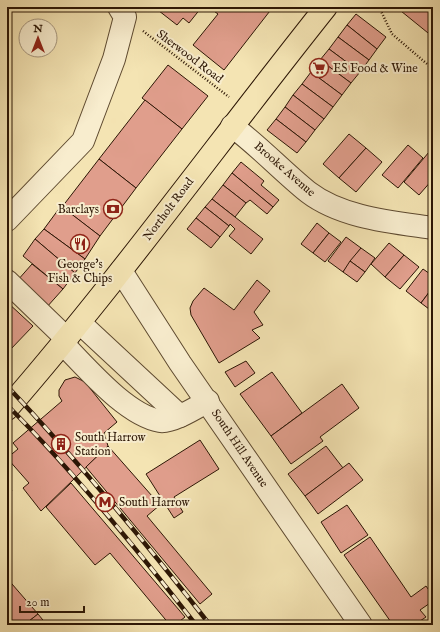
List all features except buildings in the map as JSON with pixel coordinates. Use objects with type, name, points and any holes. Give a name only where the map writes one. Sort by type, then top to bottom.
[{"type":"main road","name":"Northolt Road","points":[[7,409],[70,335],[121,271],[238,117],[326,7]]},
{"type":"street","points":[[7,220],[83,141],[114,58],[122,12]]},
{"type":"street","name":"Brooke Avenue","points":[[238,117],[254,142],[309,192],[341,210],[401,223],[433,228]]},
{"type":"street","name":"South Hill Avenue","points":[[121,271],[180,363],[208,401],[361,625]]},
{"type":"street","points":[[7,281],[70,335],[180,416]]},
{"type":"street","points":[[70,335],[100,382],[136,412],[161,421],[180,416],[208,401]]},
{"type":"path","points":[[379,7],[392,34],[433,69]]},
{"type":"path","name":"Sherwood Road","points":[[122,12],[207,80],[238,117]]},
{"type":"railway","points":[[7,386],[112,503],[210,625]]},
{"type":"railway","points":[[7,405],[81,484],[196,625]]},
{"type":"place","name":"ES Food & Wine","points":[[319,68]]},
{"type":"place","name":"Barclays","points":[[113,209]]},
{"type":"place","name":"George's Fish & Chips","points":[[80,244]]},
{"type":"place","name":"South Harrow Station","points":[[61,444]]},
{"type":"place","name":"South Harrow","points":[[105,502]]}]
